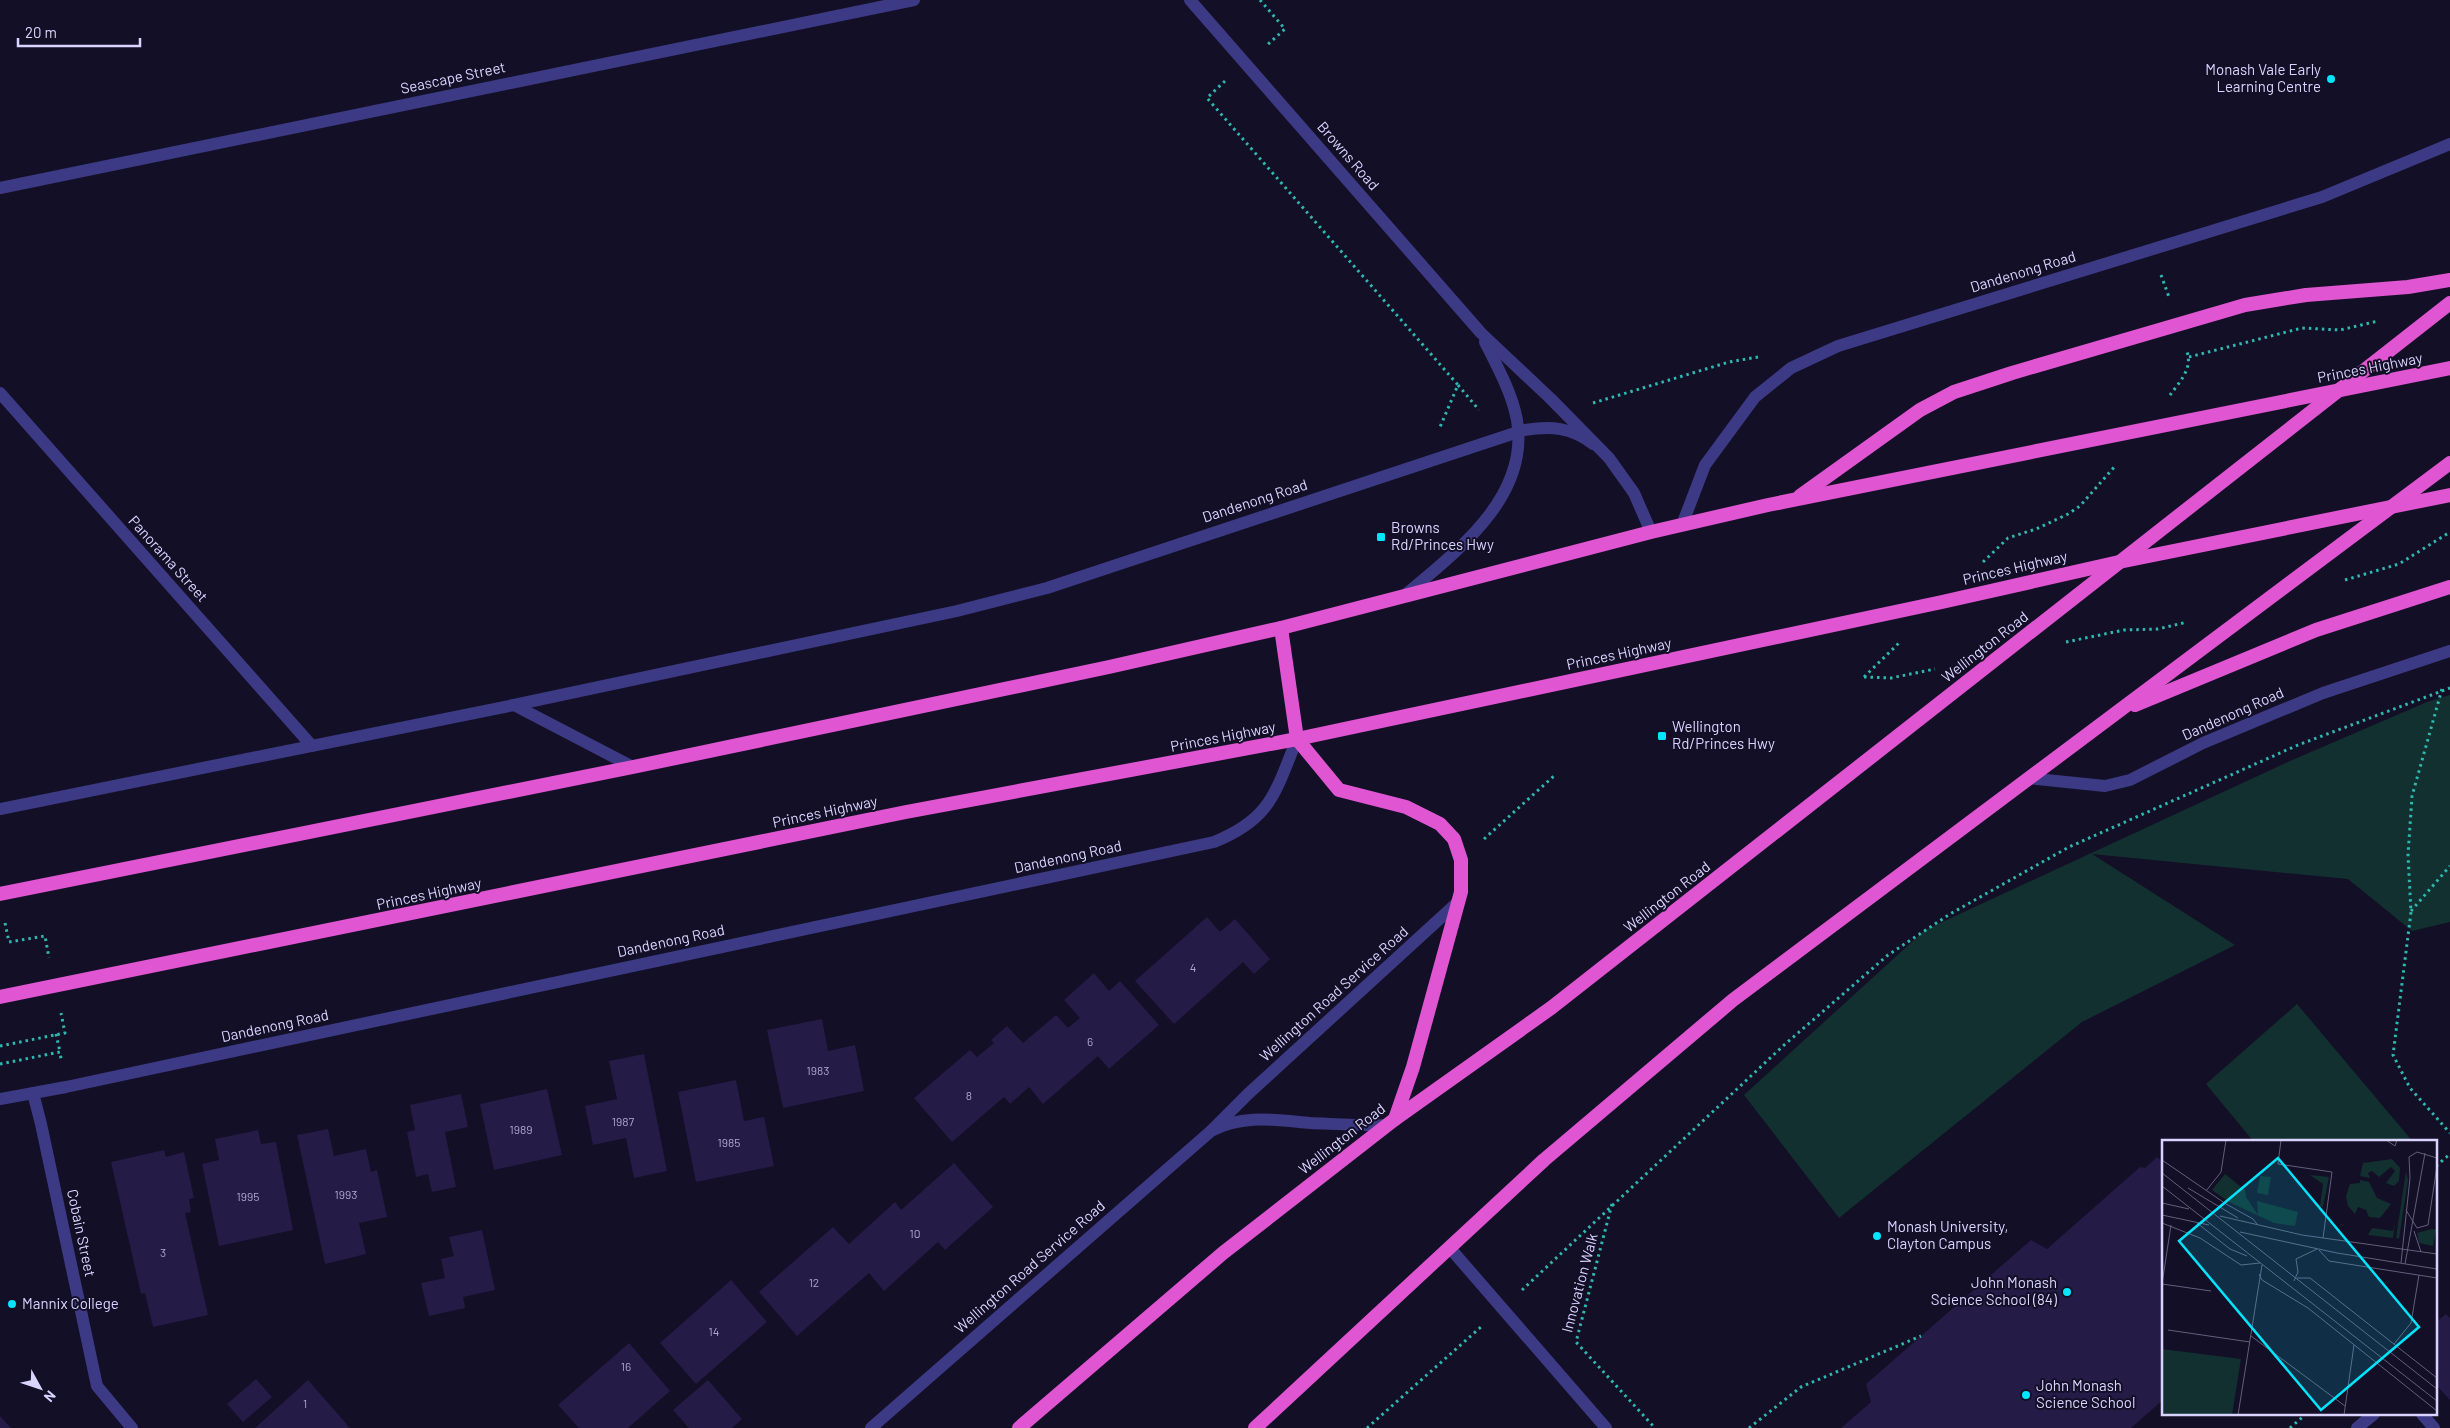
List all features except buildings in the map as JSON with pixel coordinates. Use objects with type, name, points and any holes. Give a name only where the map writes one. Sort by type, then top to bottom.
[{"type":"highway","points":[[1795,500],[1898,425],[1937,401],[1973,386],[2245,305],[2306,295],[2408,287],[2450,280]]},
{"type":"highway","name":"Wellington Road","points":[[1018,1428],[1223,1253],[1391,1122],[1551,1008],[2335,391],[2450,303]]},
{"type":"highway","name":"Princes Highway","points":[[1651,532],[1795,500],[2450,368]]},
{"type":"highway","points":[[1255,1428],[1449,1247],[1617,1096],[1733,1000],[2450,463]]},
{"type":"highway","name":"Princes Highway","points":[[0,997],[906,812],[1297,739],[1933,604],[2119,562],[2450,495]]},
{"type":"highway","points":[[0,894],[633,767],[1109,667],[1281,628],[1651,532]]},
{"type":"highway","points":[[2114,715],[2316,630],[2450,587]]},
{"type":"highway","points":[[1281,628],[1297,739],[1338,790],[1413,809],[1434,819],[1454,839],[1461,860],[1462,881],[1458,902],[1413,1067],[1391,1122]]},
{"type":"street","name":"Seascape Street","points":[[0,188],[914,0]]},
{"type":"street","name":"Browns Road","points":[[1190,0],[1481,333],[1564,412],[1613,463],[1631,487],[1651,532]]},
{"type":"street","name":"Dandenong Road","points":[[1682,525],[1705,465],[1743,411],[1766,387],[1803,361],[1838,346],[2322,197],[2450,144]]},
{"type":"street","name":"Browns Road","points":[[1406,595],[1451,556],[1496,508],[1506,489],[1512,471],[1518,432],[1513,407],[1499,370],[1481,333]]},
{"type":"street","name":"Panorama Street","points":[[0,393],[312,746]]},
{"type":"street","name":"Dandenong Road","points":[[0,809],[514,705],[957,611],[1047,588],[1518,432],[1537,428],[1567,429],[1576,432],[1594,444]]},
{"type":"street","name":"Dandenong Road","points":[[2028,778],[2105,786],[2130,780],[2203,743],[2323,693],[2450,651]]},
{"type":"street","points":[[514,705],[633,767]]},
{"type":"street","name":"Dandenong Road","points":[[0,1099],[1214,842],[1252,822],[1268,805],[1297,739]]},
{"type":"street","name":"Wellington Road Service Road","points":[[871,1428],[1211,1131],[1248,1094],[1458,902]]},
{"type":"street","name":"Cobain Street","points":[[33,1093],[97,1386],[132,1428]]},
{"type":"street","name":"Wellington Road Service Road","points":[[1211,1131],[1226,1123],[1253,1118],[1340,1125],[1391,1122]]},
{"type":"street","points":[[1449,1247],[1606,1428]]},
{"type":"street","points":[[2358,1428],[2372,1416]]},
{"type":"street","points":[[2424,1416],[2434,1428]]},
{"type":"path","points":[[1260,0],[1285,29],[1263,48]]},
{"type":"path","points":[[1228,79],[1207,98],[1479,410]]},
{"type":"path","points":[[2160,270],[2169,298]]},
{"type":"path","points":[[1982,563],[2008,538],[2044,525],[2080,506],[2104,481],[2185,374],[2189,357],[2302,328],[2340,330],[2386,319]]},
{"type":"path","points":[[1564,412],[1729,362],[1760,357]]},
{"type":"path","points":[[1424,462],[1458,385]]},
{"type":"path","points":[[2336,582],[2399,564],[2450,532]]},
{"type":"path","points":[[2058,644],[2124,630],[2158,629],[2196,620]]},
{"type":"path","points":[[1906,636],[1864,677],[1891,678],[1937,668]]},
{"type":"path","points":[[1367,1428],[1502,1309],[1612,1203],[1783,1046],[1888,955],[1950,914],[2068,847],[2298,745],[2450,688]]},
{"type":"path","points":[[2442,690],[2412,796],[2408,855],[2411,912],[2393,1056],[2410,1088],[2450,1133]]},
{"type":"path","points":[[2411,912],[2450,866]]},
{"type":"path","points":[[56,1034],[60,1052]]},
{"type":"path","points":[[2438,1164],[2450,1154]]},
{"type":"path","name":"Innovation Walk","points":[[1612,1203],[1576,1342],[1655,1428]]},
{"type":"path","points":[[1750,1428],[1801,1387],[1921,1336]]},
{"type":"path","points":[[2290,1428],[2304,1416]]},
{"type":"green space","points":[[2450,695],[2450,922],[2412,931],[2348,879],[2092,854],[2235,945],[2082,1022],[1839,1218],[1744,1095],[1925,930],[2290,761],[2427,702]]},
{"type":"green space","points":[[2297,1004],[2411,1140],[2252,1140],[2206,1084]]},
{"type":"place","name":"Monash Vale Early Learning Centre","points":[[2331,79]]},
{"type":"place","name":"Browns Rd/Princes Hwy","points":[[1381,537]]},
{"type":"place","name":"Wellington Rd/Princes Hwy","points":[[1662,736]]},
{"type":"place","name":"Monash University, Clayton Campus","points":[[1877,1236]]},
{"type":"place","name":"John Monash Science School (84)","points":[[2067,1292]]},
{"type":"place","name":"Mannix College","points":[[12,1304]]},
{"type":"place","name":"John Monash Science School","points":[[2026,1395]]}]
